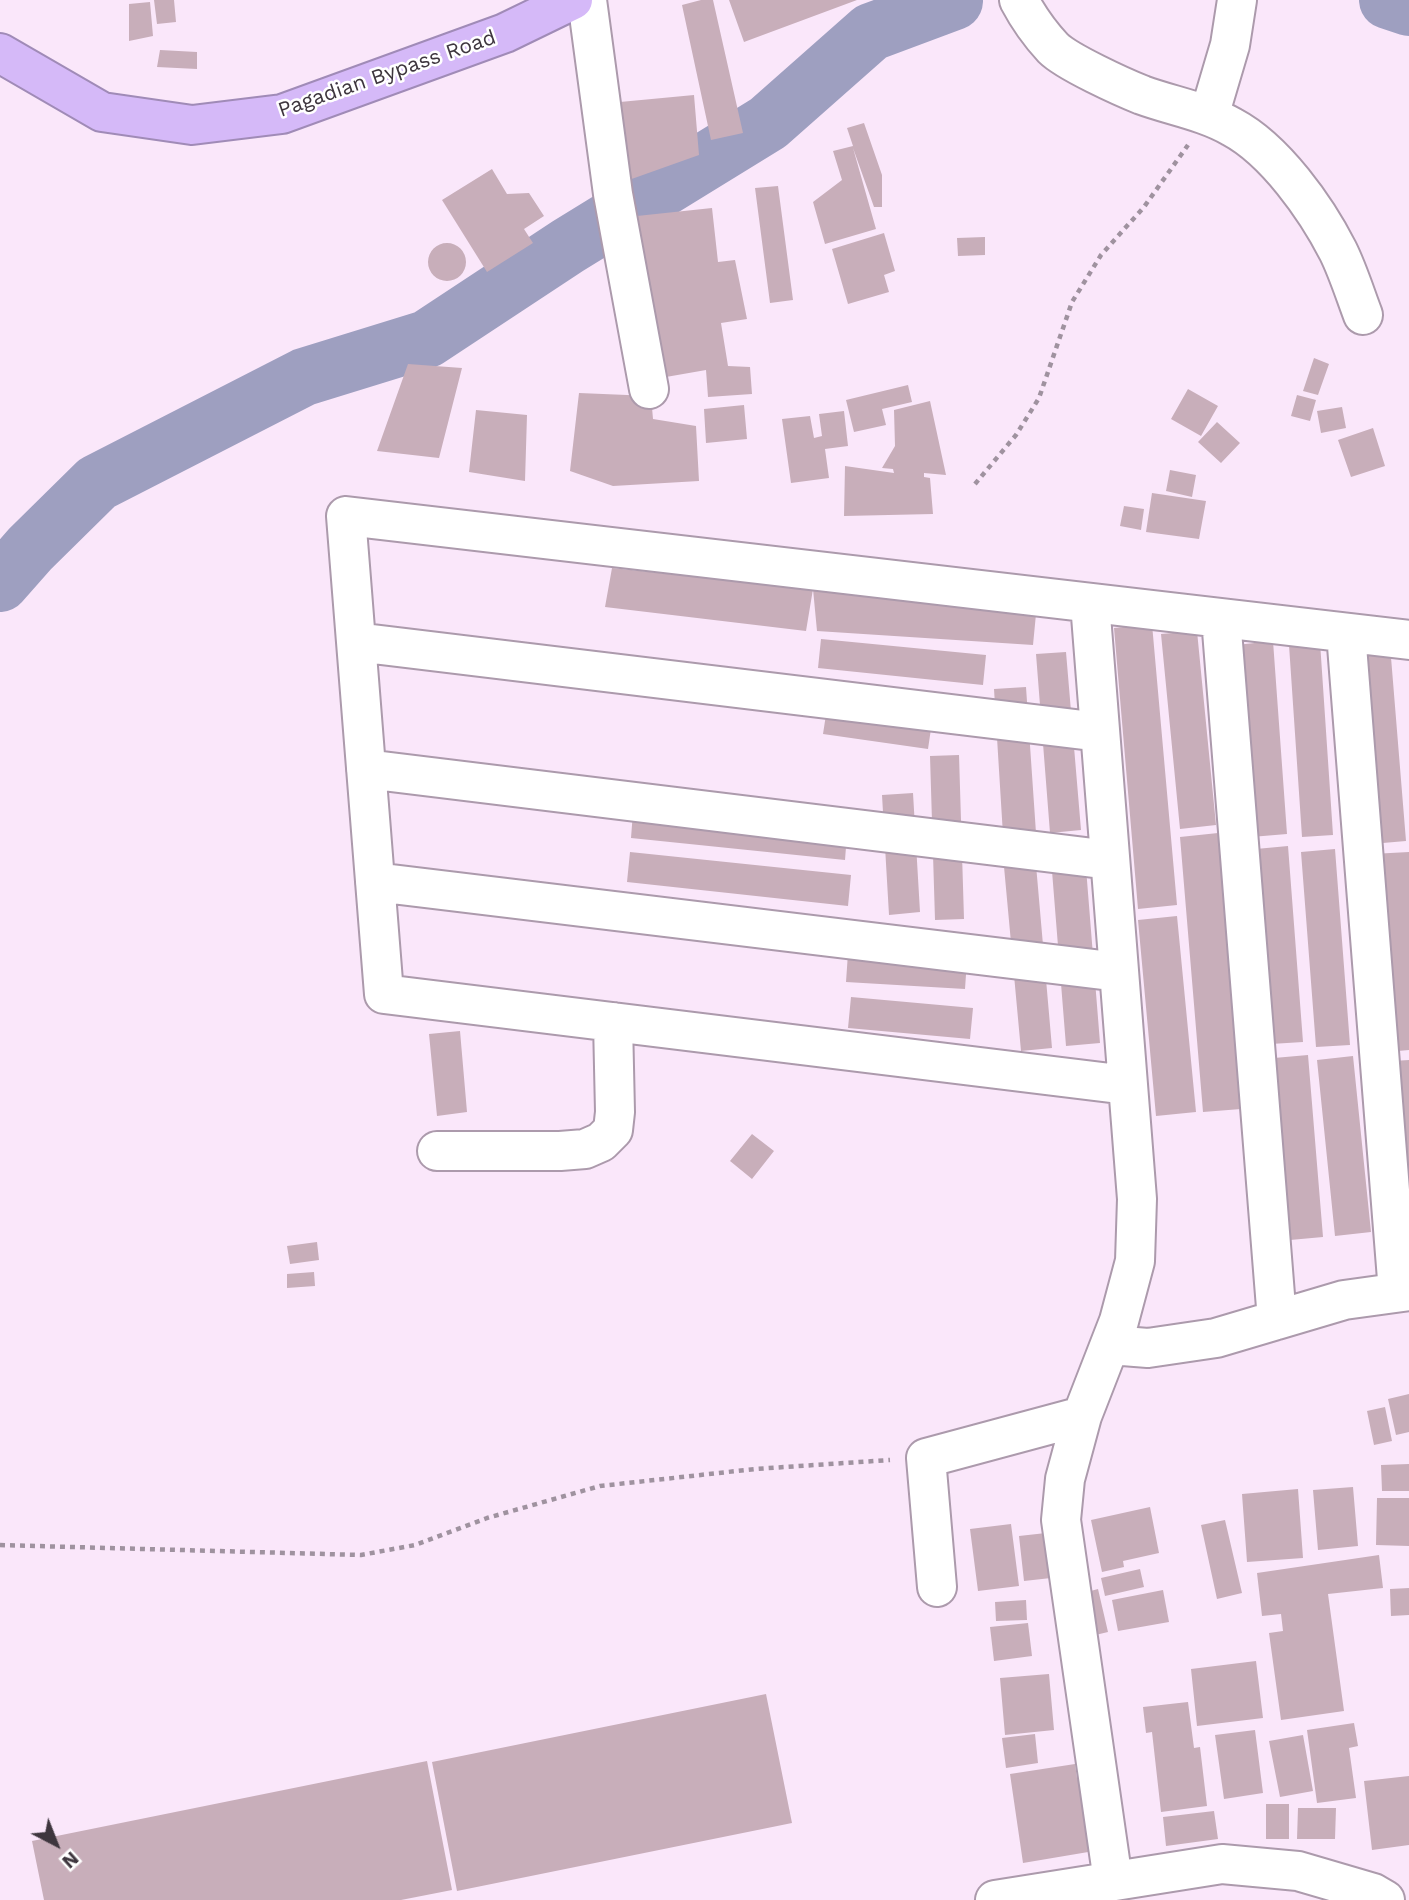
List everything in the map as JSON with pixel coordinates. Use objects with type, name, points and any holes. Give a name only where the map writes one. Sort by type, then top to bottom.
[{"type":"highway","name":"Pagadian Bypass Road","points":[[0,53],[102,112],[192,125],[282,114],[505,33],[566,2]]},
{"type":"street","points":[[1019,0],[1055,50],[1098,75],[1142,94],[1234,127],[1264,149],[1310,204],[1339,252],[1363,315]]},
{"type":"street","points":[[1209,116],[1230,45],[1237,0]]},
{"type":"street","points":[[566,2],[617,211],[649,388]]},
{"type":"street","points":[[1127,1085],[384,994],[346,516],[1409,640]]},
{"type":"street","points":[[1090,603],[1137,1199],[1135,1261],[1119,1321],[1082,1416],[1065,1479],[1061,1520],[1112,1881]]},
{"type":"street","points":[[1222,618],[1277,1320]]},
{"type":"street","points":[[1110,1345],[1148,1348],[1216,1338],[1344,1300],[1403,1291],[1346,632]]},
{"type":"street","points":[[356,642],[1100,732]]},
{"type":"street","points":[[366,769],[1110,860]]},
{"type":"street","points":[[375,881],[1119,972]]},
{"type":"street","points":[[438,1151],[561,1151],[585,1149],[601,1143],[613,1130],[615,1112],[614,1022]]},
{"type":"street","points":[[937,1587],[926,1458],[1082,1416]]},
{"type":"street","points":[[995,1900],[1222,1864],[1298,1871],[1373,1893],[1385,1900]]},
{"type":"path","points":[[975,484],[1016,435],[1039,398],[1072,302],[1094,267],[1144,207],[1209,116]]},
{"type":"path","points":[[0,1545],[361,1555],[415,1545],[487,1518],[600,1486],[755,1469],[926,1458]]},
{"type":"building","points":[[154,0],[174,0],[176,22],[157,24]]},
{"type":"building","points":[[713,0],[743,133],[711,140],[682,5]]},
{"type":"building","points":[[729,0],[857,0],[744,42]]},
{"type":"building","points":[[150,2],[153,36],[129,41],[129,4]]},
{"type":"building","points":[[160,50],[197,52],[197,69],[157,67]]},
{"type":"building","points":[[694,95],[699,155],[626,181],[620,102]]},
{"type":"building","points":[[864,123],[882,175],[882,207],[874,207],[853,148],[876,229],[825,244],[813,202],[842,180],[833,151],[853,146],[847,128]]},
{"type":"building","points":[[492,169],[507,194],[529,193],[544,216],[524,229],[533,243],[487,272],[442,200]]},
{"type":"building","points":[[778,186],[793,300],[770,303],[755,188]]},
{"type":"building","points":[[712,208],[718,262],[735,260],[747,319],[721,323],[728,366],[750,367],[752,394],[708,397],[706,370],[666,377],[659,334],[645,336],[637,216]]},
{"type":"building","points":[[884,233],[895,271],[884,275],[889,292],[848,304],[832,249]]},
{"type":"building","points":[[985,237],[985,255],[958,256],[957,238]]},
{"type":"building","points":[[447,243],[461,248],[466,262],[461,276],[447,281],[433,276],[428,262],[433,248]]},
{"type":"building","points":[[1314,358],[1329,364],[1318,395],[1303,391]]},
{"type":"building","points":[[408,364],[462,368],[439,458],[377,451]]},
{"type":"building","points":[[908,385],[912,402],[882,409],[886,425],[854,432],[846,400]]},
{"type":"building","points":[[1188,389],[1218,406],[1201,436],[1171,419]]},
{"type":"building","points":[[579,393],[651,396],[653,419],[696,426],[699,481],[613,486],[570,471]]},
{"type":"building","points":[[1297,395],[1316,400],[1310,421],[1291,416]]},
{"type":"building","points":[[930,401],[946,475],[924,473],[924,477],[930,478],[933,514],[844,516],[845,466],[894,473],[893,469],[882,468],[895,446],[894,410]]},
{"type":"building","points":[[744,405],[747,439],[706,443],[704,409]]},
{"type":"building","points":[[1342,407],[1346,428],[1321,433],[1317,411]]},
{"type":"building","points":[[476,410],[527,415],[525,481],[469,472]]},
{"type":"building","points":[[844,411],[848,446],[825,449],[829,478],[791,483],[782,419],[810,416],[814,438],[822,436],[819,414]]},
{"type":"building","points":[[1217,422],[1240,443],[1221,463],[1198,442]]},
{"type":"building","points":[[1373,428],[1385,466],[1351,477],[1338,440]]},
{"type":"building","points":[[1170,470],[1196,475],[1192,497],[1166,491]]},
{"type":"building","points":[[1152,493],[1206,501],[1199,539],[1146,532]]},
{"type":"building","points":[[1124,506],[1144,509],[1141,530],[1120,526]]},
{"type":"building","points":[[612,568],[813,589],[806,631],[605,607]]},
{"type":"building","points":[[813,589],[1036,614],[1033,645],[817,631]]},
{"type":"building","points":[[1152,624],[1177,905],[1138,909],[1114,628]]},
{"type":"building","points":[[1197,631],[1216,825],[1180,829],[1161,634]]},
{"type":"building","points":[[821,639],[986,655],[983,685],[818,668]]},
{"type":"building","points":[[1273,641],[1287,834],[1251,837],[1236,645]]},
{"type":"building","points":[[1320,642],[1333,835],[1302,837],[1289,645]]},
{"type":"building","points":[[1390,645],[1406,841],[1371,844],[1355,648]]},
{"type":"building","points":[[1066,652],[1081,830],[1050,833],[1036,654]]},
{"type":"building","points":[[1026,687],[1036,833],[1003,835],[994,689]]},
{"type":"building","points":[[827,708],[932,722],[928,749],[823,734]]},
{"type":"building","points":[[959,755],[964,919],[935,920],[930,756]]},
{"type":"building","points":[[913,793],[920,912],[889,915],[882,795]]},
{"type":"building","points":[[633,812],[847,834],[845,860],[631,838]]},
{"type":"building","points":[[1218,833],[1241,1109],[1203,1112],[1180,837]]},
{"type":"building","points":[[1034,842],[1052,1048],[1021,1051],[1002,845]]},
{"type":"building","points":[[1084,843],[1100,1043],[1066,1046],[1050,846]]},
{"type":"building","points":[[1288,846],[1303,1042],[1271,1044],[1256,849]]},
{"type":"building","points":[[1335,849],[1350,1045],[1316,1047],[1301,852]]},
{"type":"building","points":[[630,852],[851,875],[848,906],[627,882]]},
{"type":"building","points":[[1409,852],[1409,1050],[1387,1052],[1372,854]]},
{"type":"building","points":[[1177,916],[1196,1112],[1156,1116],[1138,920]]},
{"type":"building","points":[[848,953],[967,960],[965,989],[846,982]]},
{"type":"building","points":[[851,997],[973,1008],[970,1039],[848,1028]]},
{"type":"building","points":[[460,1031],[467,1112],[437,1116],[429,1034]]},
{"type":"building","points":[[1308,1055],[1323,1237],[1290,1240],[1274,1058]]},
{"type":"building","points":[[1353,1056],[1371,1232],[1335,1236],[1317,1060]]},
{"type":"building","points":[[1409,1060],[1409,1231],[1393,1061]]},
{"type":"building","points":[[752,1134],[774,1151],[752,1179],[730,1161]]},
{"type":"building","points":[[317,1242],[319,1260],[290,1264],[287,1246]]},
{"type":"building","points":[[314,1272],[315,1286],[287,1288],[287,1274]]},
{"type":"building","points":[[1409,1394],[1409,1432],[1396,1435],[1388,1399]]},
{"type":"building","points":[[1385,1407],[1392,1441],[1374,1445],[1367,1411]]},
{"type":"building","points":[[1409,1464],[1409,1491],[1382,1491],[1381,1465]]},
{"type":"building","points":[[1353,1487],[1358,1546],[1318,1550],[1313,1490]]},
{"type":"building","points":[[1298,1489],[1303,1558],[1247,1562],[1242,1494]]},
{"type":"building","points":[[1377,1498],[1409,1498],[1409,1546],[1376,1545]]},
{"type":"building","points":[[1150,1507],[1159,1553],[1123,1561],[1124,1567],[1102,1572],[1091,1520]]},
{"type":"building","points":[[1225,1520],[1242,1593],[1217,1599],[1201,1525]]},
{"type":"building","points":[[1011,1524],[1019,1586],[978,1591],[970,1529]]},
{"type":"building","points":[[1046,1533],[1051,1578],[1024,1581],[1019,1536]]},
{"type":"building","points":[[1379,1555],[1383,1588],[1328,1594],[1344,1711],[1281,1720],[1269,1633],[1283,1631],[1281,1614],[1262,1616],[1257,1573]]},
{"type":"building","points":[[1140,1569],[1144,1587],[1105,1596],[1101,1578]]},
{"type":"building","points":[[1409,1588],[1409,1615],[1391,1616],[1390,1589]]},
{"type":"building","points":[[1098,1589],[1108,1632],[1087,1637],[1076,1595]]},
{"type":"building","points":[[1163,1590],[1169,1622],[1118,1631],[1112,1600]]},
{"type":"building","points":[[1026,1600],[1027,1620],[996,1621],[995,1602]]},
{"type":"building","points":[[1028,1623],[1032,1656],[994,1661],[990,1627]]},
{"type":"building","points":[[1256,1661],[1263,1718],[1197,1726],[1191,1669]]},
{"type":"building","points":[[1049,1674],[1054,1730],[1005,1735],[1000,1678]]},
{"type":"building","points":[[766,1694],[792,1823],[457,1891],[432,1762]]},
{"type":"building","points":[[1188,1702],[1194,1748],[1200,1747],[1207,1806],[1161,1812],[1152,1732],[1146,1733],[1143,1707]]},
{"type":"building","points":[[1354,1723],[1358,1746],[1349,1748],[1356,1798],[1317,1803],[1307,1730]]},
{"type":"building","points":[[1255,1730],[1263,1793],[1224,1799],[1215,1735]]},
{"type":"building","points":[[1035,1734],[1038,1763],[1006,1768],[1002,1738]]},
{"type":"building","points":[[1303,1735],[1313,1791],[1280,1797],[1269,1741]]},
{"type":"building","points":[[427,1761],[452,1890],[401,1900],[44,1900],[32,1841]]},
{"type":"building","points":[[1075,1764],[1077,1778],[1088,1776],[1100,1850],[1023,1863],[1010,1774]]},
{"type":"building","points":[[1409,1776],[1409,1845],[1372,1850],[1364,1781]]},
{"type":"building","points":[[1266,1804],[1289,1804],[1289,1839],[1266,1839]]},
{"type":"building","points":[[1298,1808],[1336,1808],[1335,1839],[1297,1839]]},
{"type":"building","points":[[1214,1811],[1218,1839],[1166,1846],[1163,1817]]},
{"type":"waterway","points":[[1388,0],[1409,7]]},
{"type":"waterway","points":[[0,583],[30,549],[97,483],[304,377],[427,339],[568,246],[768,123],[871,32],[954,1]]}]
